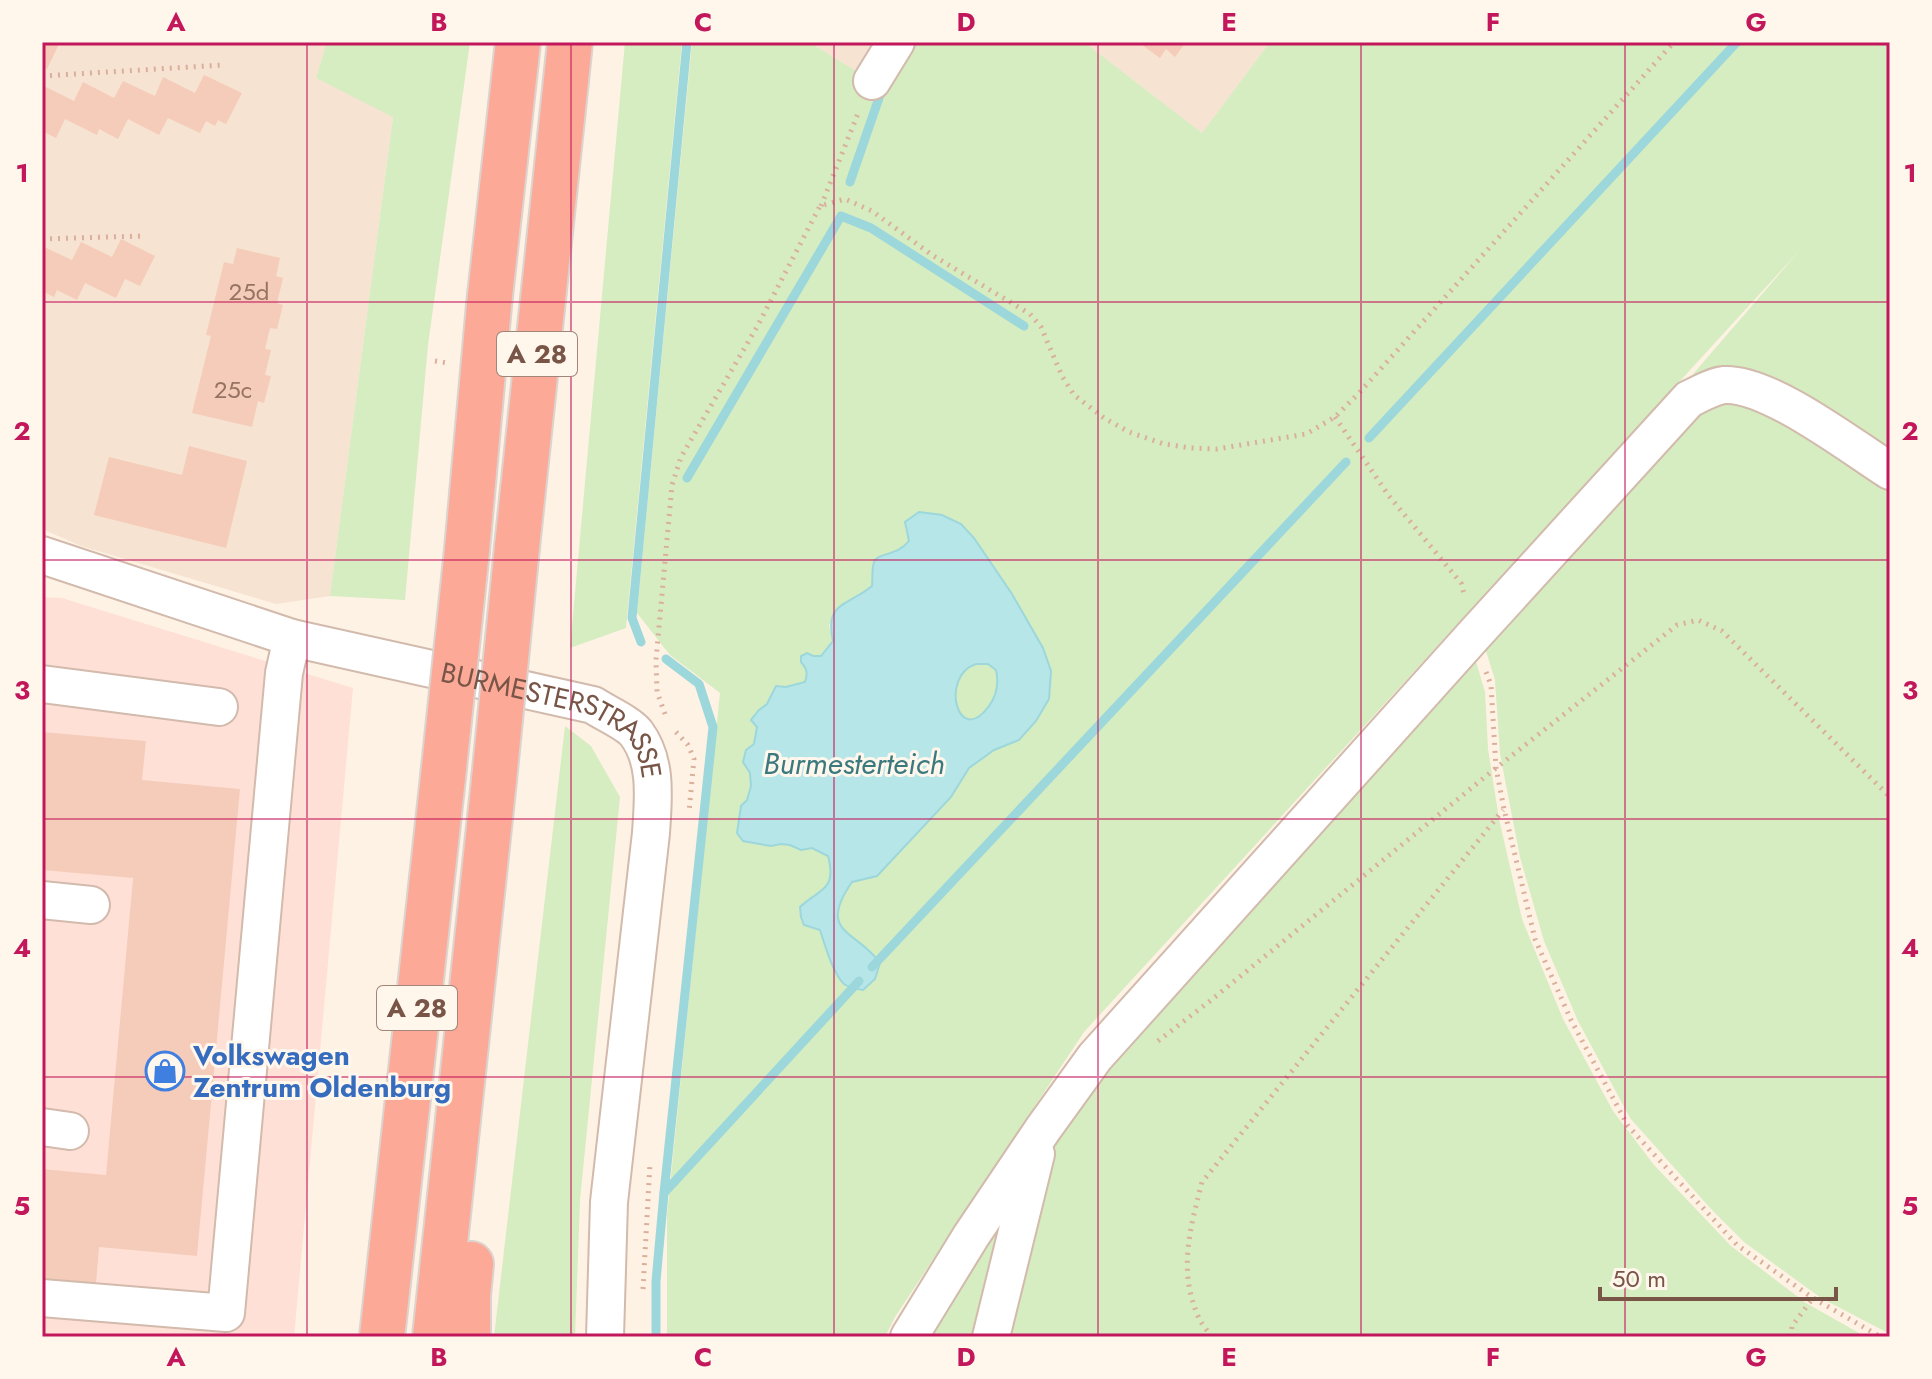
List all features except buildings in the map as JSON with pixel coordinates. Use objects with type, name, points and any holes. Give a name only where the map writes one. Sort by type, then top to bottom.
[{"type":"highway","name":"A 28","points":[[382,1337],[518,42]]},
{"type":"highway","name":"A 28","points":[[435,1337],[570,42]]},
{"type":"highway","points":[[468,1337],[468,1295],[493,1025],[476,944]]},
{"type":"highway","points":[[356,1337],[359,1311],[392,1240]]},
{"type":"street","points":[[872,81],[896,42]]},
{"type":"street","points":[[909,1337],[971,1236],[1095,1057],[1689,399],[1722,385],[1748,387],[1792,407],[1890,471]]},
{"type":"street","name":"BURMESTERSTRASSE","points":[[42,555],[292,638],[593,705],[635,732],[647,755],[653,779],[651,833],[609,1202],[605,1337]]},
{"type":"street","points":[[42,1298],[226,1313],[284,673],[292,638]]},
{"type":"street","points":[[42,684],[219,707]]},
{"type":"street","points":[[42,900],[91,905]]},
{"type":"street","points":[[991,1337],[1043,1129]]},
{"type":"path","points":[[820,206],[845,199],[872,211],[932,255],[1030,314],[1041,327],[1062,376],[1074,395],[1129,432],[1164,444],[1217,449],[1306,434],[1335,417],[1674,42]]},
{"type":"path","points":[[42,76],[223,65]]},
{"type":"path","points":[[635,732],[665,714],[657,692],[656,660],[672,485],[681,457],[758,325],[820,206],[872,81]]},
{"type":"path","points":[[42,239],[143,236]]},
{"type":"path","points":[[1335,417],[1389,496],[1461,583]]},
{"type":"path","points":[[1150,1047],[1677,625],[1698,620],[1722,631],[1890,797]]},
{"type":"path","points":[[1474,635],[1491,685],[1496,768],[1535,939],[1571,1020],[1628,1126],[1737,1245],[1813,1298],[1881,1337]]},
{"type":"path","points":[[1212,1337],[1198,1318],[1186,1276],[1189,1231],[1202,1182],[1504,809]]},
{"type":"path","points":[[1791,1337],[1792,1326],[1813,1298]]},
{"type":"shaded area","points":[[42,42],[327,42],[316,78],[393,116],[330,596],[276,604],[81,546],[42,529]]},
{"type":"shaded area","points":[[809,42],[896,42],[872,81]]},
{"type":"shaded area","points":[[1084,42],[1270,42],[1202,133]]},
{"type":"shaded area","points":[[42,597],[62,598],[353,688],[294,1337],[42,1337]]},
{"type":"green space","points":[[327,42],[470,42],[428,345],[405,600],[330,596],[393,117],[316,78]]},
{"type":"green space","points":[[625,42],[682,42],[626,628],[570,648]]},
{"type":"green space","points":[[692,42],[809,42],[872,81],[896,42],[1084,42],[1202,133],[1270,42],[1890,42],[1890,1334],[1821,1298],[1744,1242],[1630,1118],[1578,1021],[1544,941],[1520,857],[1500,754],[1495,680],[1482,638],[1472,648],[1485,692],[1488,749],[1499,819],[1522,919],[1563,1019],[1613,1111],[1654,1165],[1731,1246],[1806,1303],[1866,1337],[923,1337],[1101,1060],[1800,250],[1084,1032],[895,1317],[885,1337],[667,1337],[667,1215],[720,693],[670,655],[637,613]],"holes":[[[942,515],[961,524],[1012,594],[1043,648],[1051,671],[1045,704],[1036,721],[1019,740],[994,750],[969,768],[950,797],[877,876],[852,882],[839,907],[838,916],[845,931],[873,953],[875,979],[863,990],[826,950],[820,930],[805,925],[808,901],[821,893],[828,883],[828,856],[812,847],[801,850],[790,845],[771,846],[737,832],[741,806],[747,800],[751,786],[750,773],[743,762],[754,744],[759,710],[767,704],[776,686],[805,682],[808,674],[806,668],[813,656],[821,656],[833,641],[829,625],[847,601],[859,598],[872,586],[873,564],[909,541],[905,528]]]},
{"type":"green space","points":[[976,664],[988,664],[996,670],[997,684],[989,706],[980,716],[971,719],[960,712],[956,694],[960,674]]},
{"type":"green space","points":[[565,726],[591,746],[620,797],[580,1200],[575,1337],[494,1337]]},
{"type":"water","name":"Burmesterteich","points":[[919,512],[942,515],[961,524],[974,538],[1012,594],[1043,648],[1051,671],[1049,699],[1036,721],[1019,740],[994,750],[969,768],[951,797],[877,876],[852,882],[842,899],[839,922],[880,963],[875,979],[863,990],[844,984],[836,973],[820,930],[804,925],[801,917],[800,907],[829,882],[828,856],[812,848],[801,850],[790,845],[771,846],[743,841],[737,833],[741,806],[747,800],[751,786],[750,773],[743,762],[746,750],[754,744],[757,727],[751,720],[767,704],[776,686],[805,682],[806,671],[801,656],[807,653],[821,656],[833,641],[831,628],[835,612],[872,586],[875,560],[900,549],[909,541],[905,522]],"holes":[[[976,664],[988,664],[996,670],[996,693],[978,717],[969,719],[962,715],[957,706],[958,682],[965,671]]]},
{"type":"waterway","points":[[641,642],[632,618],[687,42]]},
{"type":"waterway","points":[[1369,438],[1737,42]]},
{"type":"waterway","points":[[850,182],[880,95]]},
{"type":"waterway","points":[[687,478],[841,216],[871,228],[1024,326]]},
{"type":"waterway","points":[[872,967],[1346,462]]},
{"type":"waterway","points":[[656,1337],[656,1281],[664,1193],[713,727],[699,684],[666,659]]},
{"type":"waterway","points":[[664,1193],[859,981]]},
{"type":"place","name":"Volkswagen Zentrum Oldenburg","points":[[165,1071]]}]
